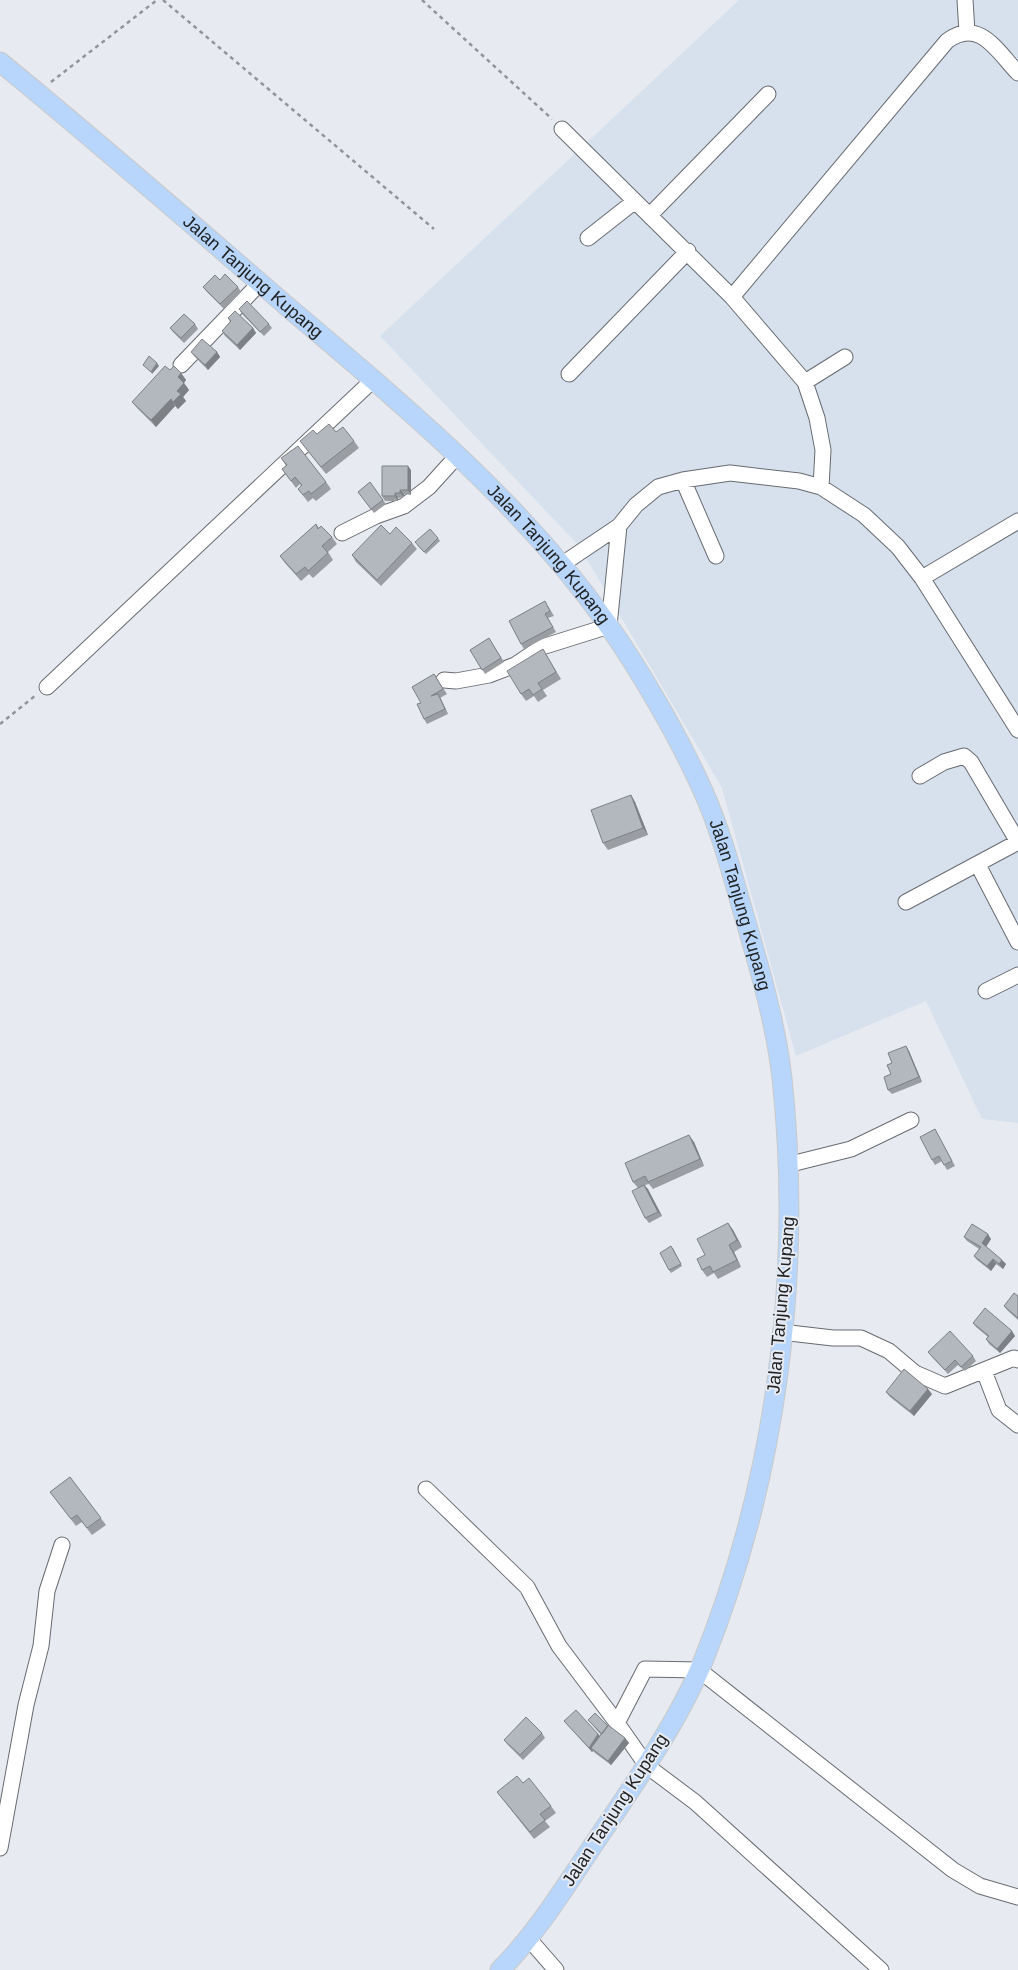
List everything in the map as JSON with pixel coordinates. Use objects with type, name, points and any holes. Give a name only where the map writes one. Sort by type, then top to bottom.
[{"type":"main road","name":"Jalan Tanjung Kupang","points":[[0,62],[260,283],[458,455],[561,565],[608,626],[667,722],[703,791],[721,838],[757,958],[781,1075],[789,1200],[781,1332],[761,1479],[736,1574],[699,1670],[648,1766],[529,1939],[500,1970]]},
{"type":"street","points":[[965,0],[967,32]]},
{"type":"street","points":[[732,296],[946,41],[956,34],[967,32],[979,34],[1018,73]]},
{"type":"street","points":[[650,215],[768,94]]},
{"type":"street","points":[[562,129],[732,296],[805,382],[817,418],[823,450],[822,487]]},
{"type":"street","points":[[588,238],[635,201]]},
{"type":"street","points":[[569,374],[688,251]]},
{"type":"street","points":[[181,365],[260,283]]},
{"type":"street","points":[[805,382],[845,358]]},
{"type":"street","points":[[47,687],[372,380]]},
{"type":"street","points":[[342,533],[376,516],[404,506],[429,487],[458,455]]},
{"type":"street","points":[[561,565],[619,526],[636,505],[658,487],[683,480],[730,473],[799,481],[822,487],[864,515],[898,547],[922,578],[1018,730]]},
{"type":"street","points":[[683,480],[716,556]]},
{"type":"street","points":[[922,578],[1018,521]]},
{"type":"street","points":[[444,680],[456,681],[489,675],[515,665],[542,647],[608,626],[619,526]]},
{"type":"street","points":[[906,902],[1018,842],[970,762],[964,756],[958,756],[920,776]]},
{"type":"street","points":[[978,865],[1018,942]]},
{"type":"street","points":[[986,991],[1018,975]]},
{"type":"street","points":[[787,1165],[851,1149],[911,1120]]},
{"type":"street","points":[[781,1332],[833,1338],[861,1338],[889,1351],[915,1372],[945,1386],[1014,1358],[1018,1360]]},
{"type":"street","points":[[984,1371],[999,1410],[1018,1425]]},
{"type":"street","points":[[426,1489],[527,1587],[559,1646],[648,1766],[695,1802],[881,1970]]},
{"type":"street","points":[[0,1848],[20,1733],[41,1646],[47,1590],[62,1545]]},
{"type":"street","points":[[617,1723],[645,1669],[699,1670],[953,1870],[980,1886],[1018,1897]]},
{"type":"street","points":[[529,1939],[556,1970]]},
{"type":"path","points":[[37,93],[157,0]]},
{"type":"path","points":[[163,0],[434,229]]},
{"type":"path","points":[[422,0],[562,129]]},
{"type":"path","points":[[0,724],[47,687]]},
{"type":"shaded area","points":[[739,0],[1018,0],[1018,1123],[982,1119],[926,1001],[796,1056],[722,788],[579,546],[380,336]]},
{"type":"building","points":[[225,274],[238,287],[220,304],[203,287],[215,275],[220,280]]},
{"type":"building","points":[[247,301],[269,324],[260,332],[239,309]]},
{"type":"building","points":[[235,311],[253,328],[237,345],[222,331],[231,321],[228,318]]},
{"type":"building","points":[[184,314],[195,324],[181,338],[170,328]]},
{"type":"building","points":[[202,339],[217,352],[205,365],[191,352]]},
{"type":"building","points":[[149,356],[157,363],[151,372],[143,365]]},
{"type":"building","points":[[165,366],[170,370],[174,366],[181,373],[178,377],[184,383],[177,391],[181,394],[173,402],[171,399],[151,420],[132,402]]},
{"type":"building","points":[[329,424],[336,432],[343,427],[354,441],[321,467],[300,441],[313,430],[317,434]]},
{"type":"building","points":[[298,446],[326,482],[311,494],[309,491],[303,495],[298,489],[302,485],[295,477],[291,481],[282,469],[287,465],[281,458]]},
{"type":"building","points":[[382,466],[408,466],[408,490],[400,490],[400,493],[395,493],[395,496],[382,496]]},
{"type":"building","points":[[370,482],[383,500],[371,509],[358,492]]},
{"type":"building","points":[[316,524],[318,529],[321,526],[332,537],[322,546],[328,553],[308,571],[305,567],[296,574],[280,556]]},
{"type":"building","points":[[381,525],[390,534],[396,527],[412,543],[377,580],[352,555]]},
{"type":"building","points":[[430,529],[438,538],[424,552],[415,542]]},
{"type":"building","points":[[545,601],[550,611],[545,614],[553,627],[521,644],[509,621]]},
{"type":"building","points":[[489,638],[501,658],[482,670],[470,650]]},
{"type":"building","points":[[543,649],[556,672],[538,683],[542,689],[533,695],[529,689],[521,694],[507,671]]},
{"type":"building","points":[[434,674],[443,689],[431,696],[438,694],[445,709],[424,719],[417,704],[421,703],[412,687]]},
{"type":"building","points":[[631,795],[643,828],[603,843],[591,810]]},
{"type":"building","points":[[906,1046],[919,1077],[888,1090],[884,1077],[891,1074],[887,1065],[892,1063],[888,1053]]},
{"type":"building","points":[[935,1129],[952,1161],[944,1165],[939,1156],[932,1160],[920,1137]]},
{"type":"building","points":[[689,1135],[700,1159],[648,1182],[645,1176],[633,1182],[625,1163]]},
{"type":"building","points":[[644,1185],[658,1212],[645,1218],[632,1191]]},
{"type":"building","points":[[728,1223],[737,1240],[729,1245],[737,1260],[713,1272],[710,1266],[702,1270],[697,1259],[705,1255],[697,1239]]},
{"type":"building","points":[[972,1224],[988,1234],[982,1243],[1002,1260],[999,1264],[993,1259],[987,1266],[974,1256],[981,1247],[964,1237]]},
{"type":"building","points":[[671,1246],[681,1264],[669,1270],[660,1253]]},
{"type":"building","points":[[1014,1293],[1018,1296],[1018,1318],[1004,1306]]},
{"type":"building","points":[[985,1308],[1012,1331],[997,1349],[986,1339],[989,1336],[973,1323]]},
{"type":"building","points":[[950,1331],[973,1356],[961,1367],[955,1360],[945,1370],[928,1352]]},
{"type":"building","points":[[904,1369],[928,1389],[910,1411],[886,1392]]},
{"type":"building","points":[[70,1477],[101,1518],[87,1528],[77,1515],[71,1519],[50,1492]]},
{"type":"building","points":[[576,1710],[598,1734],[589,1748],[564,1721]]},
{"type":"building","points":[[595,1713],[608,1726],[602,1734],[588,1720]]},
{"type":"building","points":[[526,1717],[542,1733],[520,1755],[504,1740]]},
{"type":"building","points":[[608,1725],[625,1738],[608,1761],[591,1748]]},
{"type":"building","points":[[517,1776],[523,1783],[529,1778],[551,1806],[540,1814],[545,1820],[530,1832],[497,1792]]}]
